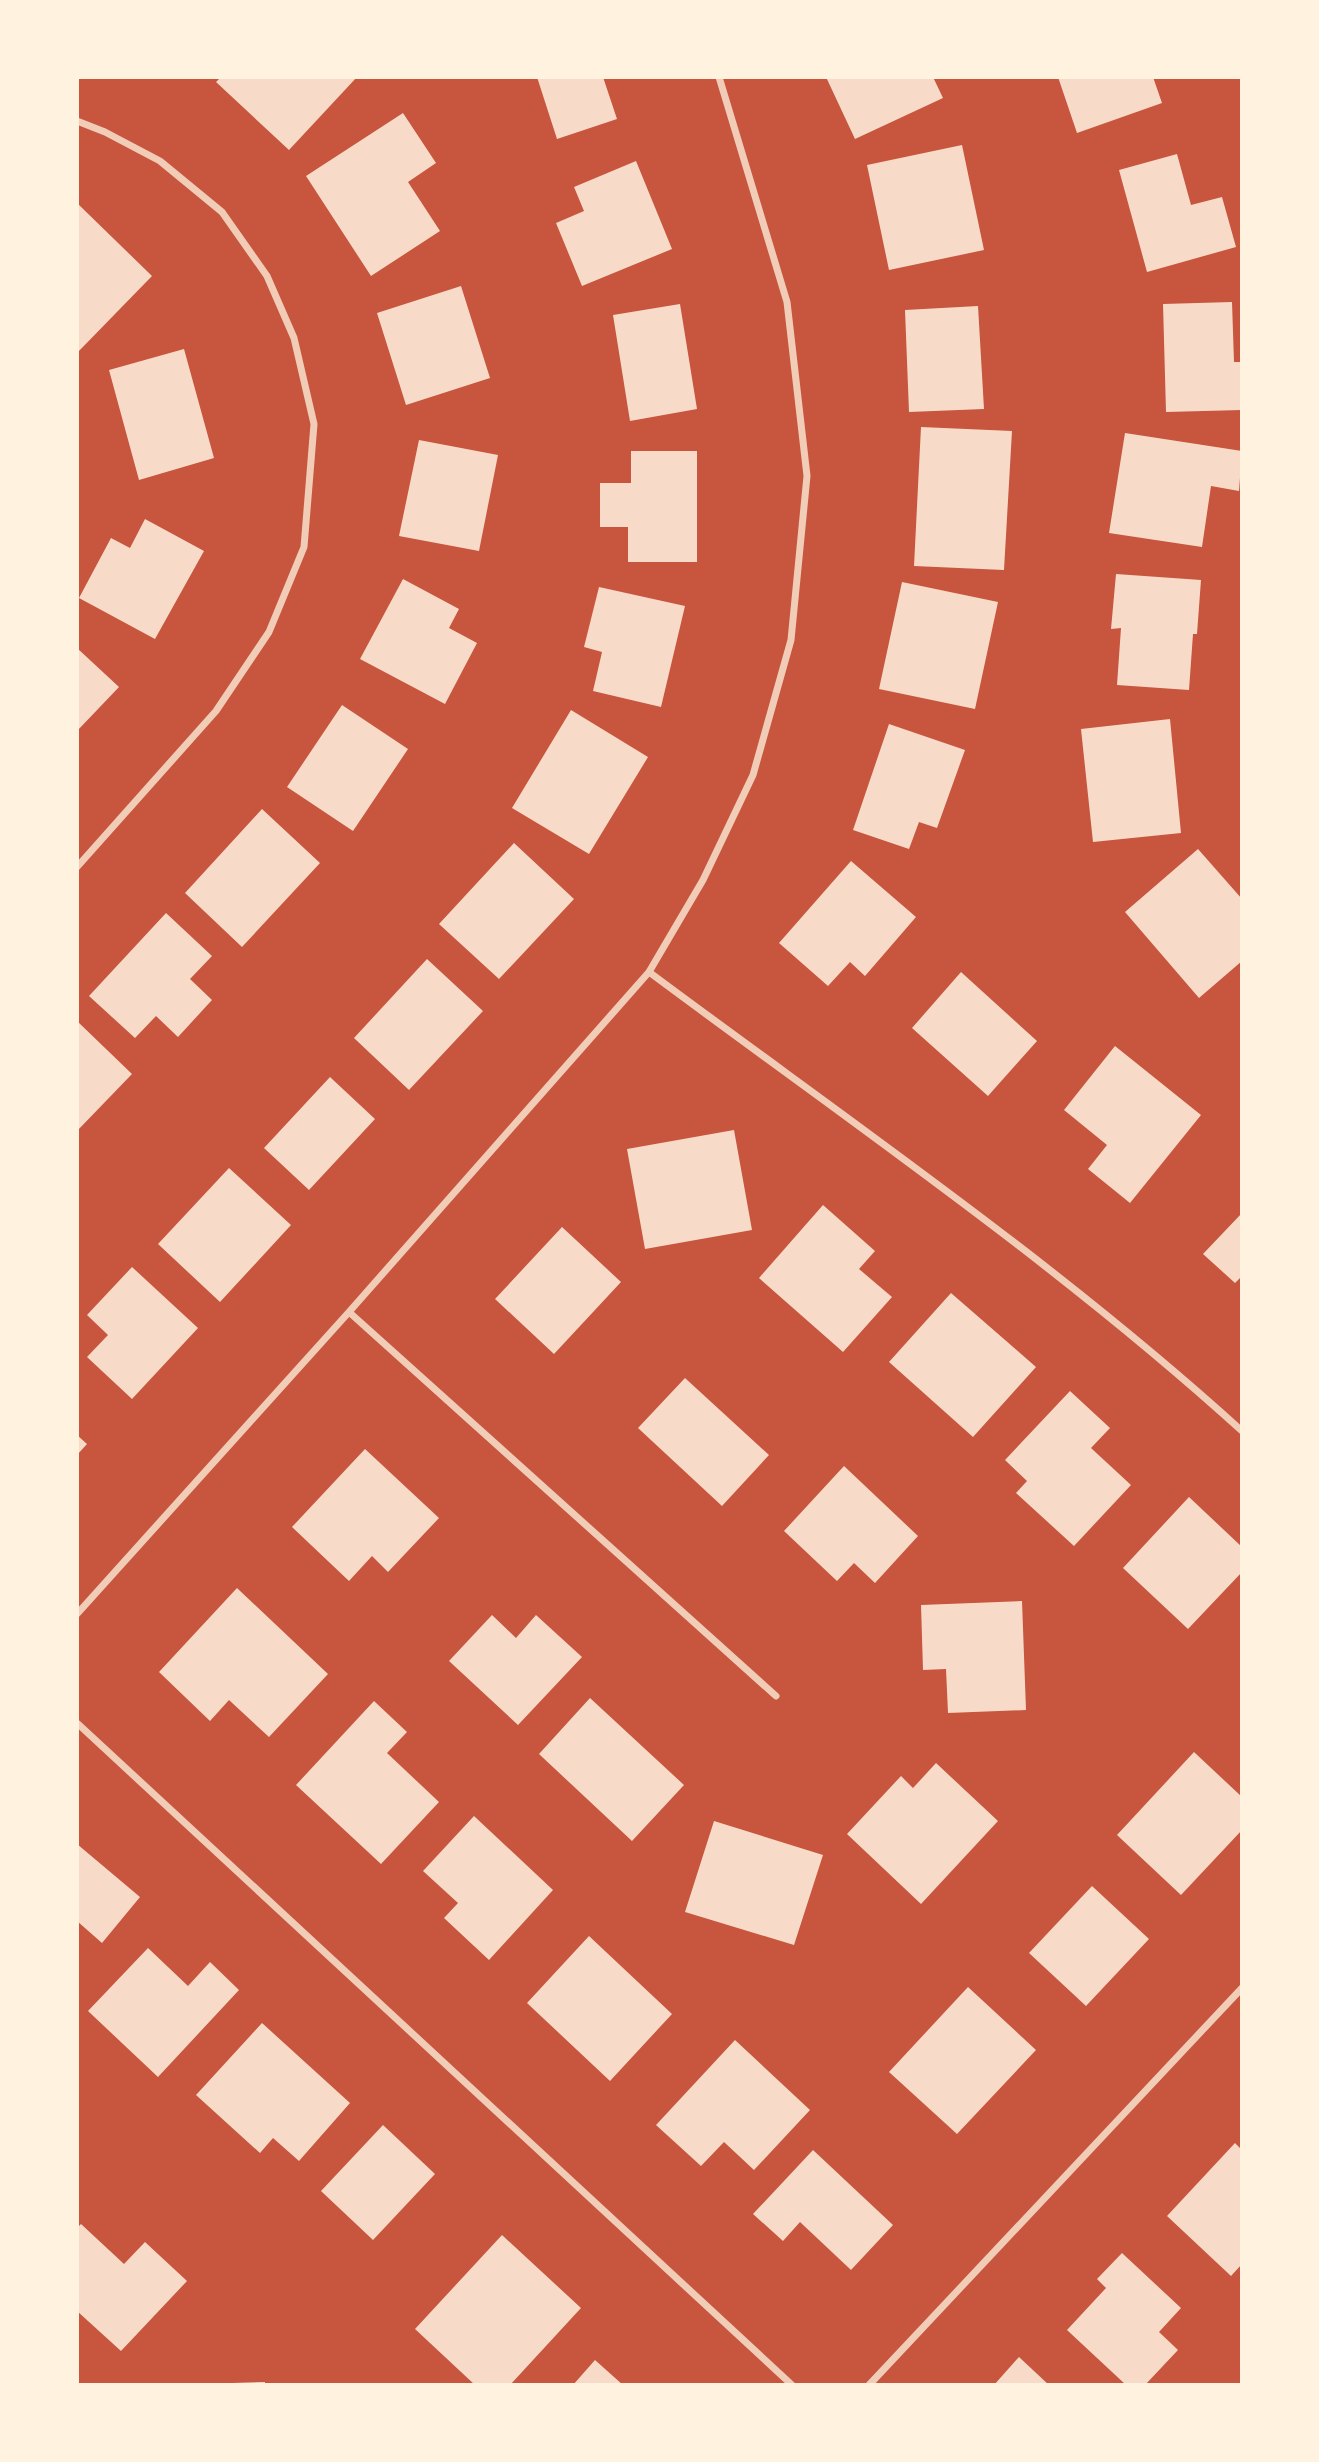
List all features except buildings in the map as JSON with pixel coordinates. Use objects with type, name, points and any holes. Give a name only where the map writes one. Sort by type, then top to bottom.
[{"type":"street","points":[[77,1614],[349,1312],[649,972],[703,880],[753,775],[790,640],[807,476],[787,302],[719,77]]},
{"type":"street","points":[[77,121],[105,132],[160,161],[222,212],[268,276],[294,338],[314,424],[304,547],[269,632],[216,711],[77,867]]},
{"type":"street","points":[[649,972],[1032,1256],[1207,1398],[1242,1430]]},
{"type":"street","points":[[349,1312],[776,1696]]},
{"type":"street","points":[[77,1723],[792,2385]]},
{"type":"street","points":[[869,2385],[1242,1988]]}]
